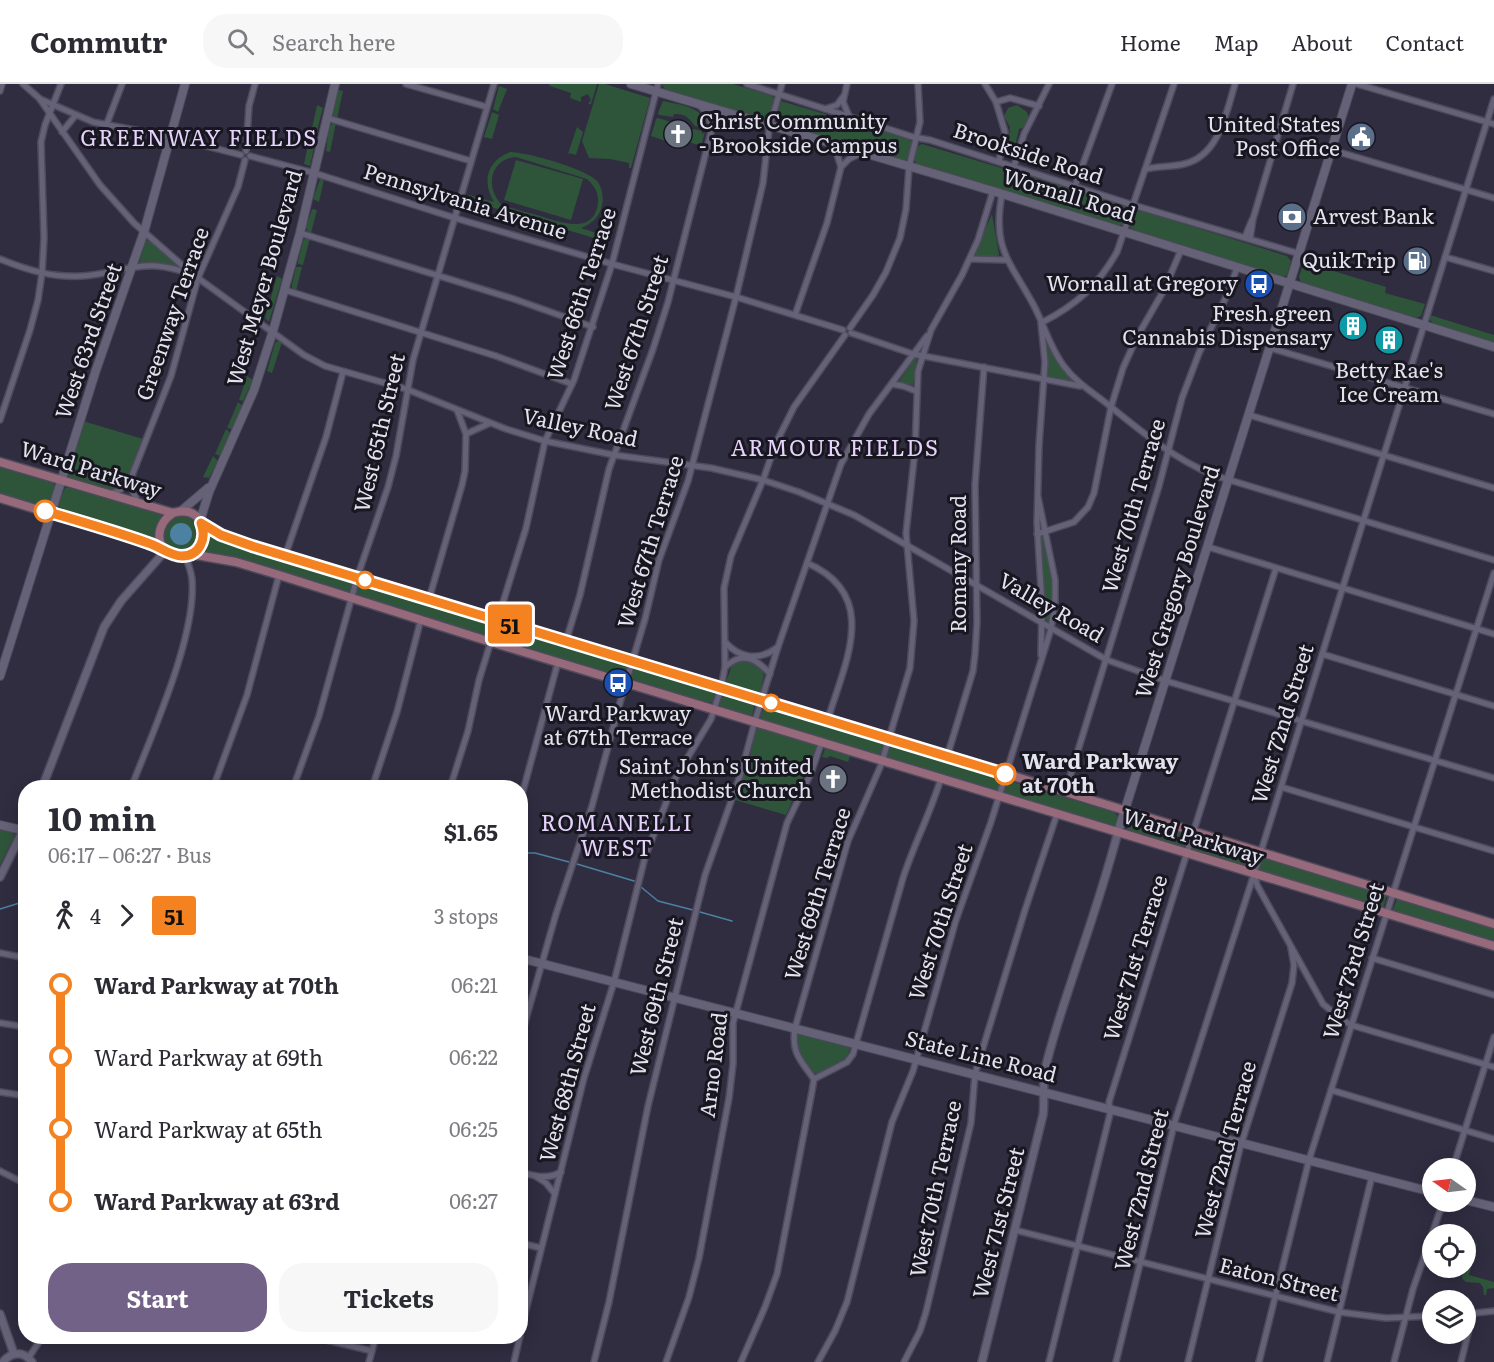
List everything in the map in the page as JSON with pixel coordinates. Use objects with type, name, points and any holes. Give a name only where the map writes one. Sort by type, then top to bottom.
[{"type":"main road","name":"West 63rd Street","points":[[0,676],[96,370],[144,232],[185,84]]},
{"type":"main road","name":"West Meyer Boulevard","points":[[200,522],[216,477],[254,390],[273,333],[300,233],[335,84]]},
{"type":"main road","name":"Wornall Road","points":[[631,84],[657,88],[698,104],[770,124],[993,194],[1002,194],[1494,347]]},
{"type":"main road","name":"West Gregory Boulevard","points":[[1119,832],[1332,150],[1355,84]]},
{"type":"main road","name":"Ward Parkway","points":[[0,462],[138,503],[177,512]]},
{"type":"main road","points":[[164,549],[160,541],[160,528],[163,522],[203,493],[216,477]]},
{"type":"main road","points":[[0,498],[164,549],[175,556],[188,555],[196,551],[204,535],[200,522],[190,513],[177,512]]},
{"type":"main road","name":"Ward Parkway","points":[[200,522],[221,535],[285,556],[828,719],[1494,924]]},
{"type":"main road","name":"Ward Parkway","points":[[188,555],[236,562],[491,642],[1494,946]]},
{"type":"main road","points":[[0,825],[18,828]]},
{"type":"main road","name":"State Line Road","points":[[528,960],[1422,1189]]},
{"type":"main road","points":[[1476,1202],[1494,1207]]},
{"type":"street","points":[[0,91],[2,84]]},
{"type":"street","name":"Pennsylvania Avenue","points":[[23,84],[39,99],[49,115]]},
{"type":"street","points":[[0,420],[30,330],[42,273],[44,238],[41,142],[61,84]]},
{"type":"street","points":[[106,126],[122,84]]},
{"type":"street","name":"Greenway Terrace","points":[[131,478],[171,376],[198,278],[238,188],[245,155],[249,106],[255,84]]},
{"type":"street","points":[[406,84],[487,107]]},
{"type":"street","name":"West 65th Street","points":[[296,780],[319,716],[351,598],[393,469],[406,390],[421,332],[494,84]]},
{"type":"street","name":"Brookside Road","points":[[747,84],[917,138],[999,161],[1133,205],[1300,254]]},
{"type":"street","name":"West 67th Terrace","points":[[528,1012],[556,914],[592,806],[645,619],[659,560],[684,494],[692,465],[763,184],[770,124],[782,84]]},
{"type":"street","points":[[825,109],[837,105],[843,97],[847,84]]},
{"type":"street","points":[[844,333],[849,336],[895,252],[906,209],[909,167],[921,115],[918,84]]},
{"type":"street","points":[[985,84],[996,102]]},
{"type":"street","points":[[990,84],[1005,132],[999,161]]},
{"type":"street","points":[[1014,166],[1024,134],[1049,84]]},
{"type":"street","points":[[1075,186],[1112,84]]},
{"type":"street","points":[[1041,323],[1068,308],[1094,286],[1112,261],[1174,84]]},
{"type":"street","points":[[1146,169],[1184,164],[1201,157],[1209,150],[1224,119],[1235,84]]},
{"type":"street","points":[[1247,238],[1293,84]]},
{"type":"street","points":[[1355,84],[1494,124]]},
{"type":"street","name":"West 66th Terrace","points":[[453,780],[479,680],[526,528],[545,441],[572,384],[593,327],[612,264],[657,88]]},
{"type":"street","points":[[843,97],[844,106],[850,117]]},
{"type":"street","points":[[996,102],[1010,98],[1039,106]]},
{"type":"street","name":"Pennsylvania Avenue","points":[[39,99],[75,116],[106,126],[171,136],[314,173],[454,218],[736,297],[844,333]]},
{"type":"street","name":"West 72nd Street","points":[[1116,1362],[1174,1126],[1494,99]]},
{"type":"street","points":[[698,104],[707,113],[712,128],[723,118],[733,114]]},
{"type":"street","name":"Valley Road","points":[[49,115],[100,185],[144,232],[191,273],[313,360],[343,372],[406,390],[490,423],[545,441],[614,455],[692,465],[763,480],[854,515],[1107,660],[1166,681],[1494,778]]},
{"type":"street","points":[[62,132],[75,116]]},
{"type":"street","points":[[327,118],[471,161]]},
{"type":"street","name":"West 67th Street","points":[[566,642],[614,455],[653,350],[674,281],[712,128]]},
{"type":"street","points":[[829,143],[836,151],[841,167]]},
{"type":"street","points":[[1332,150],[1494,198]]},
{"type":"street","points":[[795,315],[827,223],[841,167],[849,159],[861,153]]},
{"type":"street","points":[[922,356],[931,330],[970,259],[993,194]]},
{"type":"street","points":[[1002,194],[999,235],[1006,260],[1034,306],[1060,360],[1082,386],[1168,450],[1197,468],[1228,481],[1494,560]]},
{"type":"street","points":[[988,210],[999,213]]},
{"type":"street","points":[[300,233],[514,299],[593,327]]},
{"type":"street","points":[[1037,534],[1074,522],[1088,507],[1094,493],[1111,407],[1128,354],[1164,290],[1181,250]]},
{"type":"street","points":[[1445,257],[1494,271]]},
{"type":"street","points":[[0,259],[42,273],[80,276],[157,266],[191,273]]},
{"type":"street","points":[[970,259],[1006,260]]},
{"type":"street","name":"West 70th Terrace","points":[[1065,793],[1107,660],[1189,377],[1237,268]]},
{"type":"street","points":[[285,290],[517,363],[572,384]]},
{"type":"street","name":"West 70th Street","points":[[1040,663],[1043,624],[1037,534],[1038,445],[1044,379],[1041,323]]},
{"type":"street","name":"West 69th Street","points":[[594,1362],[648,1106],[705,875],[741,773],[778,647],[841,464],[869,414],[931,330]]},
{"type":"street","points":[[851,331],[913,354],[1082,386]]},
{"type":"street","name":"West 68th Street","points":[[528,1299],[592,1049],[614,982],[652,836],[676,777],[704,732],[721,688],[725,667],[723,605],[726,575],[731,556],[776,443],[794,407],[844,333]]},
{"type":"street","points":[[1270,348],[1494,414]]},
{"type":"street","name":"West 69th Terrace","points":[[814,1079],[794,1049],[795,1028],[848,841],[882,760],[905,687],[913,646],[913,604],[906,544],[915,450],[916,392],[922,356]]},
{"type":"street","name":"Romany Road","points":[[947,757],[973,671],[977,622],[975,485],[984,367]]},
{"type":"street","points":[[285,556],[329,426],[343,372]]},
{"type":"street","points":[[892,384],[916,392]]},
{"type":"street","points":[[429,599],[465,471],[466,434],[457,410]]},
{"type":"street","points":[[1249,415],[1494,488]]},
{"type":"street","points":[[466,434],[490,423]]},
{"type":"street","points":[[109,494],[120,490],[131,478]]},
{"type":"street","points":[[131,478],[133,492],[138,503]]},
{"type":"street","name":"West 70th Street","points":[[818,1362],[847,1302],[892,1122],[916,1059],[956,920],[988,833],[1051,629],[1055,603],[1055,580],[1038,497]]},
{"type":"street","points":[[1208,547],[1494,634]]},
{"type":"street","points":[[45,780],[104,627],[121,601],[164,549]]},
{"type":"street","points":[[134,780],[183,646],[192,592],[188,555]]},
{"type":"street","points":[[807,563],[820,568],[836,580],[846,596],[851,614],[850,643],[828,719]]},
{"type":"street","name":"West 71st Terrace","points":[[1049,1362],[1110,1114],[1108,1102],[1276,568]]},
{"type":"street","name":"West 73rd Street","points":[[1259,1362],[1309,1160],[1494,573]]},
{"type":"street","points":[[216,780],[247,695],[279,575]]},
{"type":"street","points":[[374,780],[397,712],[421,619]]},
{"type":"street","points":[[725,642],[734,651],[757,661],[770,674]]},
{"type":"street","points":[[725,667],[747,657],[763,656],[778,647]]},
{"type":"street","points":[[1322,654],[1494,706]]},
{"type":"street","points":[[526,780],[558,662]]},
{"type":"street","name":"Arno Road","points":[[666,1362],[689,1297],[699,1258],[729,1098],[733,1064],[732,1027],[787,823],[811,773],[822,741]]},
{"type":"street","points":[[741,1362],[777,1274],[814,1079],[847,1062],[853,1054],[903,878],[941,778]]},
{"type":"street","points":[[1281,787],[1494,851]]},
{"type":"street","name":"West 70th Terrace","points":[[904,1362],[920,1330],[926,1311],[971,1123],[975,1074],[1057,814]]},
{"type":"street","name":"West Gregory Boulevard","points":[[1044,1092],[1045,1072],[1057,1024],[1096,910],[1119,832]]},
{"type":"street","points":[[0,877],[18,841]]},
{"type":"street","points":[[1254,874],[1257,885],[1292,948],[1300,979],[1323,1004],[1340,1018],[1351,1024],[1494,1066]]},
{"type":"street","name":"West 72nd Terrace","points":[[1188,1362],[1242,1143],[1300,979],[1292,948]]},
{"type":"street","points":[[0,953],[18,956]]},
{"type":"street","points":[[1372,958],[1494,995]]},
{"type":"street","points":[[0,1023],[18,1026]]},
{"type":"street","points":[[1456,1158],[1494,1037]]},
{"type":"street","points":[[1331,1090],[1494,1139]]},
{"type":"street","points":[[0,1092],[18,1095]]},
{"type":"street","name":"West 71st Street","points":[[982,1362],[1043,1115],[1044,1092]]},
{"type":"street","points":[[0,1171],[18,1180]]},
{"type":"street","points":[[528,1174],[546,1177],[555,1176],[561,1172]]},
{"type":"street","points":[[534,1175],[546,1183],[555,1194]]},
{"type":"street","points":[[1327,1362],[1372,1176]]},
{"type":"street","points":[[1394,1362],[1413,1288],[1440,1212]]},
{"type":"street","name":"Eaton Street","points":[[1014,1230],[1339,1312],[1374,1317],[1422,1317]]},
{"type":"street","points":[[528,1245],[542,1248]]},
{"type":"street","points":[[1476,1313],[1494,1311]]},
{"type":"street","points":[[0,1314],[14,1354]]},
{"type":"street","points":[[3,1360],[14,1354],[24,1354],[31,1360],[39,1344]]},
{"type":"street","points":[[343,1344],[372,1351]]},
{"type":"street","points":[[369,1362],[374,1344]]},
{"type":"street","name":"West 68th Street","points":[[514,1362],[518,1344]]},
{"type":"street","points":[[1461,1362],[1465,1344]]},
{"type":"green space","points":[[549,84],[597,84],[591,104],[588,104],[591,100],[588,94],[581,97],[581,102],[570,98],[571,93]]},
{"type":"green space","points":[[599,84],[650,98],[631,168],[629,168],[629,163],[589,158],[582,141]]},
{"type":"green space","points":[[662,84],[733,84],[772,96],[775,100],[770,116],[765,119],[665,90]]},
{"type":"green space","points":[[499,86],[507,89],[498,112],[493,109]]},
{"type":"green space","points":[[339,90],[343,91],[337,119],[332,115]]},
{"type":"green space","points":[[663,101],[698,112],[706,122],[706,129],[695,126],[681,114],[674,114],[673,117],[659,115]]},
{"type":"green space","points":[[781,101],[909,139],[912,143],[909,158],[904,161],[779,123],[775,117]]},
{"type":"green space","points":[[317,105],[323,108],[316,134],[311,133]]},
{"type":"green space","points":[[1017,105],[1027,112],[1028,120],[1024,127],[1019,129],[1013,155],[1007,157],[1010,127],[1004,116],[1008,108]]},
{"type":"green space","points":[[492,112],[499,115],[492,139],[484,137]]},
{"type":"green space","points":[[658,118],[671,122],[666,141],[651,136]]},
{"type":"green space","points":[[336,123],[330,152],[326,151],[329,127]]},
{"type":"green space","points":[[577,127],[583,132],[576,155],[569,153],[567,157]]},
{"type":"green space","points":[[690,130],[702,131],[702,134],[705,132],[701,146],[686,141]]},
{"type":"green space","points":[[310,135],[316,138],[310,166],[304,164]]},
{"type":"green space","points":[[922,144],[1124,205],[1128,210],[1123,225],[1115,225],[917,165],[914,159],[917,147]]},
{"type":"green space","points":[[510,152],[556,162],[582,172],[598,182],[603,196],[602,205],[595,219],[581,228],[606,236],[604,241],[467,200],[469,195],[494,202],[488,187],[488,173],[502,156]],"holes":[[[516,157],[587,179],[598,196],[595,214],[590,220],[574,224],[501,204],[493,190],[492,182],[500,163]]]},
{"type":"green space","points":[[516,160],[583,179],[571,220],[504,200]]},
{"type":"green space","points":[[320,179],[324,179],[319,202],[313,199]]},
{"type":"green space","points":[[312,209],[317,210],[311,233],[306,227]]},
{"type":"green space","points":[[1139,210],[1287,256],[1291,261],[1287,275],[1283,277],[1135,232],[1131,230],[1130,224],[1133,213]]},
{"type":"green space","points":[[992,214],[999,255],[977,257],[975,253]]},
{"type":"green space","points":[[310,238],[303,265],[298,264],[303,241]]},
{"type":"green space","points":[[148,240],[179,268],[139,263],[145,242]]},
{"type":"green space","points":[[1304,262],[1386,287],[1385,293],[1425,304],[1421,316],[1416,318],[1301,283],[1299,277]]},
{"type":"green space","points":[[296,267],[302,267],[296,291],[292,288],[292,284]]},
{"type":"green space","points":[[277,276],[282,279],[269,322],[265,318]]},
{"type":"green space","points":[[1430,315],[1494,335],[1494,343],[1434,324],[1430,320]]},
{"type":"green space","points":[[282,342],[272,373],[267,371],[275,343]]},
{"type":"green space","points":[[1047,344],[1074,382],[1047,376]]},
{"type":"green space","points":[[917,358],[913,385],[900,383],[914,359]]},
{"type":"green space","points":[[247,376],[253,380],[243,401],[239,400]]},
{"type":"green space","points":[[238,402],[243,406],[232,429],[227,428]]},
{"type":"green space","points":[[83,421],[143,439],[128,476],[111,491],[67,478]]},
{"type":"green space","points":[[226,429],[231,434],[220,456],[215,454]]},
{"type":"green space","points":[[213,456],[218,461],[209,478],[203,477]]},
{"type":"green space","points":[[0,466],[54,483],[55,488],[50,504],[43,507],[0,494]]},
{"type":"green space","points":[[65,488],[162,514],[154,540],[61,512],[58,504]]},
{"type":"green space","points":[[181,516],[194,521],[199,534],[194,547],[181,552],[168,547],[163,534],[168,521]]},
{"type":"green space","points":[[208,532],[230,543],[351,580],[353,583],[350,591],[346,592],[227,556],[202,554]]},
{"type":"green space","points":[[1041,535],[1044,535],[1052,579],[1053,601],[1049,622],[1046,620]]},
{"type":"green space","points":[[359,584],[493,623],[490,635],[487,636],[360,597],[356,593]]},
{"type":"green space","points":[[499,627],[625,663],[628,666],[624,677],[498,639],[496,637]]},
{"type":"green space","points":[[748,660],[760,666],[764,675],[760,695],[725,685],[732,665]]},
{"type":"green space","points":[[634,667],[713,690],[715,694],[713,702],[708,703],[632,680]]},
{"type":"green space","points":[[724,694],[755,703],[752,716],[721,707],[719,703]]},
{"type":"green space","points":[[765,706],[882,741],[880,755],[764,721],[760,717]]},
{"type":"green space","points":[[762,726],[817,746],[786,815],[735,800],[750,756],[755,730]]},
{"type":"green space","points":[[894,745],[999,777],[998,789],[994,791],[889,759],[887,755],[890,746]]},
{"type":"green space","points":[[825,749],[850,756],[848,762],[830,756],[822,757]]},
{"type":"green space","points":[[1009,781],[1113,812],[1118,816],[1116,826],[1005,794]]},
{"type":"green space","points":[[1133,818],[1186,834],[1188,838],[1184,848],[1127,831],[1129,819]]},
{"type":"green space","points":[[0,828],[11,830],[15,835],[0,865]]},
{"type":"green space","points":[[1199,838],[1253,855],[1255,858],[1252,867],[1248,868],[1192,850],[1195,839]]},
{"type":"green space","points":[[1264,858],[1387,895],[1383,909],[1260,872],[1261,860]]},
{"type":"green space","points":[[1397,899],[1494,927],[1494,942],[1392,912]]},
{"type":"green space","points":[[800,1032],[850,1046],[847,1056],[831,1069],[813,1073],[796,1048],[796,1035]]},
{"type":"green space","points":[[1476,1277],[1494,1282],[1494,1288],[1487,1289],[1484,1295],[1480,1283],[1466,1282],[1462,1278]]},
{"type":"water","points":[[181,523],[189,526],[192,534],[189,542],[181,545],[173,542],[170,534],[173,526]]},
{"type":"waterway","points":[[528,853],[569,862]]},
{"type":"waterway","points":[[577,864],[634,881]]},
{"type":"waterway","points":[[641,887],[658,901],[693,910]]},
{"type":"waterway","points":[[0,909],[18,903]]},
{"type":"waterway","points":[[700,912],[732,921]]},
{"type":"bus line","name":"51","points":[[45,511],[163,548],[175,556],[191,554],[200,546],[204,535],[201,523],[221,535],[252,546],[1005,774]]},
{"type":"place","name":"Christ Community - Brookside Campus","points":[[678,134]]},
{"type":"place","name":"United States Post Office","points":[[1361,137]]},
{"type":"place","name":"Arvest Bank","points":[[1292,217]]},
{"type":"place","name":"QuikTrip","points":[[1417,261]]},
{"type":"place","name":"Wornall at Gregory","points":[[1259,284]]},
{"type":"place","name":"Fresh.green Cannabis Dispensary","points":[[1353,326]]},
{"type":"place","name":"Betty Rae's Ice Cream","points":[[1389,340]]},
{"type":"place","name":"Ward Parkway at 67th Terrace","points":[[618,683]]},
{"type":"place","name":"Ward Parkway at 70th","points":[[1005,774]]},
{"type":"place","name":"Saint John's United Methodist Church","points":[[833,779]]},
{"type":"district","name":"GREENWAY FIELDS","points":[[199,138]]},
{"type":"district","name":"ARMOUR FIELDS","points":[[835,448]]},
{"type":"district","name":"ROMANELLI WEST","points":[[617,836]]}]
